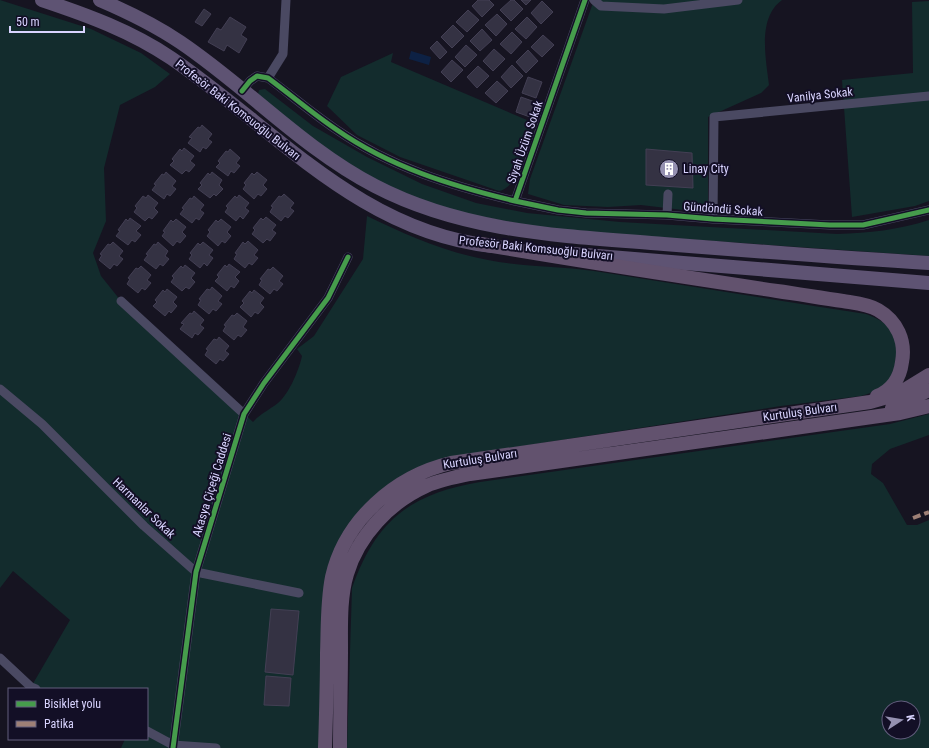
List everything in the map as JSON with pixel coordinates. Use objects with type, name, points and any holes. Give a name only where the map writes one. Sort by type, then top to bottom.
[{"type":"highway","points":[[481,244],[646,272],[820,297],[857,304],[877,310],[891,320],[900,334],[903,350],[902,367],[895,382],[885,393],[850,405]]},
{"type":"highway","points":[[850,405],[891,397],[916,385],[929,375]]},
{"type":"highway","points":[[852,420],[895,408],[929,390]]},
{"type":"highway","name":"Kurtuluş Bulvarı","points":[[325,748],[328,611],[333,576],[339,557],[355,526],[380,499],[396,486],[425,471],[451,463],[850,405]]},
{"type":"highway","points":[[852,420],[900,413],[929,406]]},
{"type":"highway","name":"Kurtuluş Bulvarı","points":[[340,748],[342,621],[347,574],[356,552],[369,532],[385,514],[406,497],[442,480],[470,474],[852,420]]},
{"type":"main road","name":"Profesör Baki Komsuoğlu Bulvarı","points":[[42,0],[84,14],[150,45],[196,76],[307,164],[359,200],[409,224],[432,233],[461,241],[557,252],[929,283]]},
{"type":"main road","name":"Profesör Baki Komsuoğlu Bulvarı","points":[[100,0],[131,13],[179,41],[307,143],[345,169],[393,196],[415,205],[463,220],[542,234],[822,257],[929,263]]},
{"type":"street","points":[[242,91],[250,81],[257,76],[268,78],[283,54],[286,0]]},
{"type":"street","name":"Siyah Üzüm Sokak","points":[[268,78],[338,131],[380,156],[424,176],[465,189],[515,201],[585,0]]},
{"type":"street","points":[[594,0],[601,6],[664,9],[738,0]]},
{"type":"street","name":"Vanilya Sokak","points":[[713,219],[714,117],[929,96]]},
{"type":"street","points":[[667,215],[668,194]]},
{"type":"street","name":"Gündöndü Sokak","points":[[515,201],[558,210],[586,213],[667,215],[713,219],[863,225],[929,210]]},
{"type":"street","name":"Akasya Çiçeği Caddesi","points":[[173,746],[196,572],[244,414],[264,382],[328,298],[348,257]]},
{"type":"street","points":[[121,301],[244,414]]},
{"type":"street","name":"Harmanlar Sokak","points":[[0,389],[42,424],[144,526],[196,572],[299,593]]},
{"type":"street","points":[[0,658],[34,688]]},
{"type":"street","points":[[148,732],[173,746],[216,748]]},
{"type":"green space","points":[[0,0],[91,29],[141,53],[170,74],[155,87],[120,105],[104,168],[106,221],[93,253],[101,276],[121,301],[253,422],[278,403],[286,394],[299,368],[302,356],[297,349],[314,336],[363,259],[367,216],[396,230],[441,248],[472,257],[514,264],[594,271],[866,314],[887,325],[895,338],[896,356],[893,378],[880,390],[861,396],[781,406],[471,454],[429,464],[344,535],[319,748],[121,748],[125,740],[148,740],[148,688],[31,687],[70,620],[13,571],[0,588]]},
{"type":"green space","points":[[594,0],[782,0],[774,8],[769,17],[766,28],[765,51],[769,85],[761,93],[708,117],[708,213],[641,205],[608,207],[564,205],[528,194],[530,179]]},
{"type":"green space","points":[[929,1],[929,201],[915,206],[852,217],[842,80],[913,73],[912,2]]},
{"type":"green space","points":[[393,53],[391,62],[534,123],[526,152],[518,172],[513,181],[507,187],[499,191],[400,157],[357,135],[327,106],[341,77]]},
{"type":"green space","points":[[265,89],[313,126],[367,157],[422,184],[476,203],[527,213],[620,222],[837,234],[883,230],[929,220],[929,256],[554,230],[451,211],[379,183],[302,133],[258,94],[259,90]]},
{"type":"green space","points":[[929,414],[929,435],[890,449],[872,464],[871,474],[883,483],[907,525],[917,525],[929,520],[929,748],[347,748],[352,588],[372,544],[399,514],[415,503],[434,494],[455,487],[480,482],[890,424]]},
{"type":"water","points":[[411,51],[431,57],[429,65],[409,59]]},
{"type":"building","points":[[478,0],[489,0],[494,5],[482,17],[472,6]]},
{"type":"building","points":[[511,0],[514,0],[523,9],[511,21],[500,10]]},
{"type":"building","points":[[521,0],[531,0],[526,5]]},
{"type":"building","points":[[542,1],[553,12],[541,24],[531,13]]},
{"type":"building","points":[[204,9],[211,14],[202,26],[195,22]]},
{"type":"building","points":[[468,10],[479,20],[467,32],[456,22]]},
{"type":"building","points":[[497,14],[507,24],[496,36],[485,25]]},
{"type":"building","points":[[230,17],[246,27],[241,35],[247,39],[239,53],[227,45],[224,51],[208,42],[217,28],[221,30]]},
{"type":"building","points":[[527,17],[537,27],[526,39],[515,29]]},
{"type":"building","points":[[453,25],[464,36],[452,48],[441,37]]},
{"type":"building","points":[[482,29],[492,40],[480,51],[470,41]]},
{"type":"building","points":[[512,32],[522,42],[511,54],[500,44]]},
{"type":"building","points":[[543,35],[554,45],[542,57],[531,47]]},
{"type":"building","points":[[437,41],[447,52],[440,59],[430,48]]},
{"type":"building","points":[[466,45],[477,55],[465,67],[455,57]]},
{"type":"building","points":[[494,49],[505,59],[493,71],[483,61]]},
{"type":"building","points":[[528,50],[538,61],[526,73],[516,62]]},
{"type":"building","points":[[452,60],[463,70],[451,82],[441,72]]},
{"type":"building","points":[[512,65],[523,76],[511,88],[501,77]]},
{"type":"building","points":[[478,66],[489,76],[477,88],[467,77]]},
{"type":"building","points":[[528,77],[542,82],[536,98],[522,93]]},
{"type":"building","points":[[497,81],[508,91],[496,103],[485,93]]},
{"type":"building","points":[[521,97],[535,102],[530,117],[516,112]]},
{"type":"building","points":[[202,125],[212,134],[208,139],[212,142],[206,149],[203,147],[200,152],[188,143],[192,138],[189,137],[198,127],[200,128]]},
{"type":"building","points":[[184,148],[194,156],[190,161],[195,165],[189,172],[186,170],[182,174],[170,165],[174,161],[172,159],[180,149],[182,151]]},
{"type":"building","points":[[230,149],[240,158],[236,163],[240,166],[234,173],[231,171],[228,176],[216,167],[220,163],[218,161],[226,151],[228,152]]},
{"type":"building","name":"Linay City","points":[[646,149],[692,153],[693,188],[646,185]]},
{"type":"building","points":[[166,172],[176,181],[172,186],[176,189],[170,196],[167,194],[164,199],[152,190],[156,185],[154,184],[162,174],[164,175]]},
{"type":"building","points":[[212,172],[222,180],[219,185],[223,189],[216,196],[214,194],[210,198],[198,189],[202,185],[200,183],[208,173],[210,175]]},
{"type":"building","points":[[257,172],[267,180],[263,185],[267,189],[261,196],[258,194],[254,199],[243,189],[246,185],[244,183],[252,173],[254,175]]},
{"type":"building","points":[[284,194],[294,203],[290,208],[294,211],[288,218],[285,216],[281,221],[270,212],[273,207],[271,206],[279,196],[281,197]]},
{"type":"building","points":[[148,195],[158,203],[154,208],[158,212],[152,219],[149,217],[145,221],[134,212],[137,208],[135,206],[143,196],[146,198]]},
{"type":"building","points":[[239,195],[249,203],[245,208],[249,211],[243,219],[240,216],[236,221],[225,212],[228,208],[226,206],[235,196],[237,198]]},
{"type":"building","points":[[194,196],[204,205],[200,210],[204,213],[199,220],[196,218],[192,223],[180,214],[184,209],[182,208],[190,198],[192,199]]},
{"type":"building","points":[[266,217],[276,225],[272,230],[276,233],[270,241],[267,239],[263,243],[252,234],[255,230],[253,228],[261,218],[263,220]]},
{"type":"building","points":[[130,218],[141,226],[136,231],[141,235],[135,242],[132,240],[128,245],[116,236],[120,231],[118,230],[126,219],[128,221]]},
{"type":"building","points":[[176,219],[186,227],[182,232],[186,236],[180,243],[177,241],[173,246],[162,236],[165,232],[163,231],[171,220],[173,222]]},
{"type":"building","points":[[221,219],[231,227],[227,232],[231,236],[225,243],[222,241],[218,246],[207,236],[210,232],[208,230],[216,220],[218,222]]},
{"type":"building","points":[[248,241],[258,250],[254,255],[258,258],[252,265],[249,263],[245,268],[234,259],[237,254],[235,253],[243,242],[245,244]]},
{"type":"building","points":[[113,242],[123,251],[119,256],[123,259],[117,266],[114,264],[110,269],[99,260],[102,255],[100,254],[108,244],[110,245]]},
{"type":"building","points":[[158,242],[168,251],[165,256],[169,259],[163,266],[160,264],[156,269],[144,260],[148,255],[146,254],[154,244],[156,245]]},
{"type":"building","points":[[203,242],[213,250],[209,255],[213,258],[207,266],[204,263],[200,268],[189,259],[192,255],[190,253],[198,243],[200,245]]},
{"type":"building","points":[[229,264],[240,272],[235,277],[239,281],[234,288],[231,286],[227,291],[215,281],[219,277],[217,275],[225,265],[227,267]]},
{"type":"building","points":[[185,265],[195,273],[191,278],[195,282],[189,289],[186,287],[182,291],[171,282],[174,278],[172,276],[181,266],[183,268]]},
{"type":"building","points":[[141,266],[151,275],[147,280],[151,283],[145,290],[142,288],[138,293],[127,284],[130,279],[128,278],[136,268],[138,269]]},
{"type":"building","points":[[273,267],[283,276],[279,281],[283,284],[277,291],[274,289],[270,294],[259,285],[262,280],[260,279],[268,269],[270,270]]},
{"type":"building","points":[[212,287],[222,296],[218,301],[222,304],[216,311],[213,309],[209,314],[198,305],[201,300],[199,299],[207,289],[210,290]]},
{"type":"building","points":[[167,289],[177,297],[173,302],[177,306],[171,313],[169,311],[165,316],[153,306],[157,302],[155,300],[163,290],[165,292]]},
{"type":"building","points":[[254,290],[264,298],[260,303],[264,307],[258,314],[255,312],[251,317],[240,307],[244,303],[242,301],[250,291],[252,293]]},
{"type":"building","points":[[194,311],[204,320],[200,325],[204,328],[198,335],[195,333],[192,338],[180,329],[184,324],[181,323],[190,313],[192,314]]},
{"type":"building","points":[[237,313],[247,321],[243,327],[247,330],[241,337],[238,335],[234,340],[223,331],[226,326],[224,325],[232,315],[234,316]]},
{"type":"building","points":[[219,337],[229,346],[225,351],[229,354],[223,361],[220,359],[216,364],[205,355],[208,350],[206,349],[214,339],[217,340]]},
{"type":"building","points":[[271,609],[299,611],[293,675],[265,672]]},
{"type":"building","points":[[266,676],[291,678],[289,706],[264,705]]},
{"type":"marked path","points":[[913,518],[929,512]]},
{"type":"cycle path","points":[[242,91],[250,81],[257,76],[268,78],[328,124],[378,155],[445,182],[515,201],[585,0]]},
{"type":"cycle path","points":[[515,201],[558,210],[586,213],[667,215],[830,225],[863,225],[929,210]]},
{"type":"cycle path","points":[[173,748],[196,572],[244,414],[264,383],[328,298],[348,257]]},
{"type":"place","name":"Linay City","points":[[669,169]]}]
